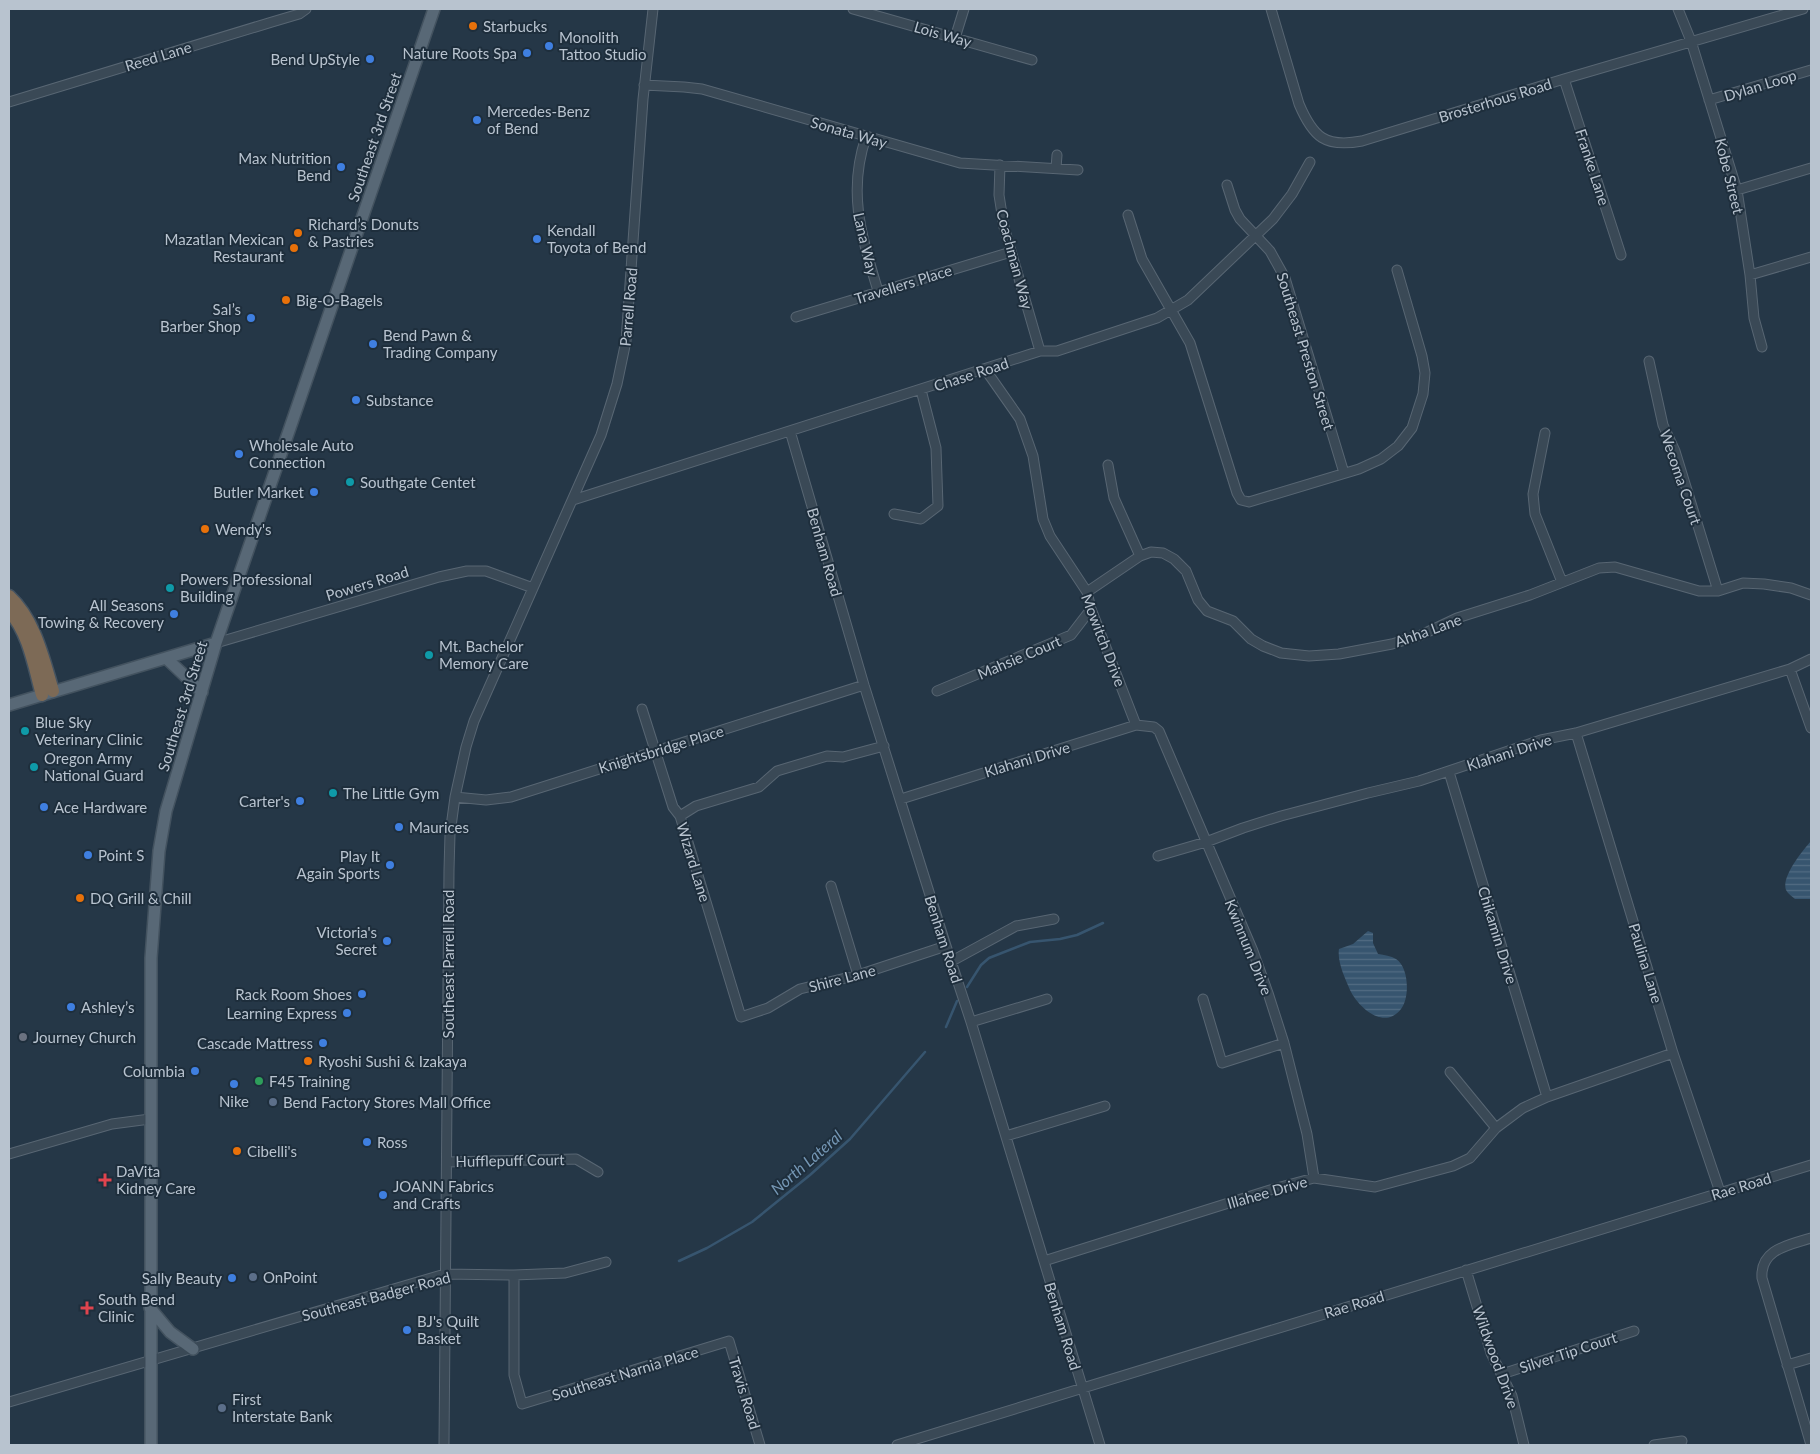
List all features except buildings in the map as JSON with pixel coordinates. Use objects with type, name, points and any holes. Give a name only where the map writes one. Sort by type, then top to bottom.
[{"type":"highway","points":[[9,596],[20,608],[31,626],[48,693]]},
{"type":"highway","points":[[9,611],[24,634],[48,693]]},
{"type":"main road","name":"Southeast 3rd Street","points":[[150,1445],[151,958],[159,852],[166,811],[216,643],[434,9]]},
{"type":"main road","name":"Powers Road","points":[[9,704],[216,643]]},
{"type":"main road","points":[[166,658],[202,692]]},
{"type":"main road","points":[[150,1308],[170,1332],[193,1349]]},
{"type":"street","name":"Reed Lane","points":[[9,102],[299,14],[306,9]]},
{"type":"street","name":"Parrell Road","points":[[533,588],[573,500],[610,410],[626,341],[644,85],[653,9]]},
{"type":"street","name":"Lois Way","points":[[853,9],[1032,60]]},
{"type":"street","points":[[955,38],[964,9]]},
{"type":"street","name":"Brosterhous Road","points":[[1271,9],[1299,104],[1305,118],[1312,130],[1322,139],[1335,143],[1362,141],[1803,9]]},
{"type":"street","name":"Kobe Street","points":[[1678,9],[1691,41],[1737,190],[1750,274],[1754,318],[1762,347]]},
{"type":"street","name":"Dylan Loop","points":[[1709,100],[1811,70]]},
{"type":"street","name":"Franke Lane","points":[[1564,79],[1621,255]]},
{"type":"street","name":"Sonata Way","points":[[644,85],[702,89],[960,163],[1078,170]]},
{"type":"street","name":"Lana Way","points":[[866,137],[858,170],[857,200],[861,233],[878,291]]},
{"type":"street","points":[[1056,155],[1056,168]]},
{"type":"street","name":"Chase Road","points":[[573,500],[1040,351],[1057,351],[1157,318],[1188,300],[1256,236],[1292,194],[1310,162]]},
{"type":"street","name":"Coachman Way","points":[[1000,165],[999,195],[1004,227],[1040,351]]},
{"type":"street","points":[[1737,190],[1811,168]]},
{"type":"street","name":"Southeast Preston Street","points":[[1227,185],[1235,210],[1270,251],[1285,278],[1344,473]]},
{"type":"street","points":[[1128,215],[1138,250],[1170,311],[1190,344],[1233,485],[1241,500],[1249,502],[1344,473],[1381,459],[1398,446],[1412,428],[1419,407],[1424,380],[1423,364],[1397,270]]},
{"type":"street","name":"Travellers Place","points":[[796,317],[1011,252]]},
{"type":"street","points":[[1750,274],[1811,257]]},
{"type":"street","name":"Wecoma Court","points":[[1648,361],[1663,425],[1675,451],[1718,591]]},
{"type":"street","name":"Mowitch Drive","points":[[985,369],[1020,419],[1033,456],[1043,520],[1050,536],[1087,592],[1091,609],[1136,725]]},
{"type":"street","points":[[894,514],[921,519],[938,506],[936,448],[921,390]]},
{"type":"street","name":"Benham Road","points":[[790,432],[864,685],[952,960],[1100,1445]]},
{"type":"street","points":[[1545,433],[1533,494],[1535,514],[1562,582]]},
{"type":"street","points":[[1108,465],[1114,498],[1140,556]]},
{"type":"street","name":"Ahha Lane","points":[[1087,592],[1140,556],[1151,552],[1163,553],[1174,559],[1186,571],[1198,600],[1207,611],[1233,621],[1251,639],[1263,646],[1281,652],[1309,656],[1339,654],[1392,644],[1421,635],[1457,618],[1530,595],[1599,568],[1615,567],[1699,592],[1718,591],[1743,583],[1791,588],[1811,595]]},
{"type":"street","name":"Powers Road","points":[[216,643],[467,570],[486,571],[533,588]]},
{"type":"street","name":"Southeast Parrell Road","points":[[442,1445],[450,834],[455,796],[474,721],[533,588]]},
{"type":"street","name":"Mahsie Court","points":[[938,691],[1071,635],[1091,609]]},
{"type":"street","name":"Klahani Drive","points":[[1158,856],[1206,842],[1281,816],[1449,772],[1541,740],[1576,732],[1790,669],[1811,659]]},
{"type":"street","points":[[1790,669],[1811,728]]},
{"type":"street","name":"Knightsbridge Place","points":[[455,796],[486,800],[511,797],[864,685]]},
{"type":"street","name":"Wizard Lane","points":[[642,709],[672,806],[680,816],[741,1017]]},
{"type":"street","name":"Klahani Drive","points":[[901,798],[1136,725],[1154,726]]},
{"type":"street","name":"Kwinnum Drive","points":[[1154,726],[1164,740],[1253,951],[1284,1043],[1307,1134],[1314,1178]]},
{"type":"street","name":"Paulina Lane","points":[[1576,732],[1673,1053],[1720,1192]]},
{"type":"street","points":[[680,816],[696,806],[759,787],[777,771],[827,756],[843,757],[884,746]]},
{"type":"street","name":"Chikamin Drive","points":[[1449,772],[1547,1098]]},
{"type":"street","points":[[831,886],[858,975]]},
{"type":"street","points":[[952,960],[1016,926],[1054,920]]},
{"type":"street","name":"Shire Lane","points":[[741,1017],[768,1008],[800,989],[858,975],[946,946]]},
{"type":"street","points":[[971,1022],[1047,999]]},
{"type":"street","points":[[1203,999],[1222,1063],[1284,1043]]},
{"type":"street","name":"Illahee Drive","points":[[1044,1261],[1314,1178],[1375,1187],[1453,1166],[1470,1158],[1496,1128],[1523,1108],[1673,1053]]},
{"type":"street","points":[[1450,1072],[1496,1128]]},
{"type":"street","points":[[1006,1136],[1105,1106]]},
{"type":"street","points":[[9,1154],[112,1124],[150,1118]]},
{"type":"street","name":"Hufflepuff Court","points":[[447,1162],[576,1159],[598,1172]]},
{"type":"street","name":"Rae Road","points":[[897,1445],[1811,1164]]},
{"type":"street","points":[[1811,1238],[1776,1250],[1765,1260],[1761,1269],[1811,1445]]},
{"type":"street","name":"Southeast Badger Road","points":[[9,1402],[445,1274],[514,1275],[565,1273],[606,1262]]},
{"type":"street","name":"Wildwood Drive","points":[[1466,1270],[1491,1353],[1512,1396],[1524,1445]]},
{"type":"street","name":"Southeast Narnia Place","points":[[514,1275],[514,1375],[522,1404],[729,1341]]},
{"type":"street","name":"Silver Tip Court","points":[[1502,1374],[1634,1330]]},
{"type":"street","name":"Travis Road","points":[[729,1341],[760,1445]]},
{"type":"street","points":[[1787,1365],[1811,1358]]},
{"type":"street","points":[[1654,1445],[1682,1442]]},
{"type":"water","points":[[1811,841],[1811,899],[1795,899],[1786,890],[1785,885],[1794,864]]},
{"type":"water","points":[[1368,931],[1373,933],[1373,943],[1378,954],[1396,959],[1406,975],[1407,990],[1404,1004],[1394,1015],[1387,1018],[1372,1014],[1359,1003],[1350,990],[1340,965],[1339,949],[1353,944]]},
{"type":"waterway","name":"North Lateral","points":[[967,987],[981,965],[989,958],[1030,942],[1077,935],[1103,923]]},
{"type":"waterway","name":"North Lateral","points":[[946,1027],[957,1001]]},
{"type":"waterway","name":"North Lateral","points":[[679,1261],[707,1248],[752,1222],[810,1175],[850,1139],[925,1052]]},
{"type":"place","name":"Starbucks","points":[[473,26]]},
{"type":"place","name":"Monolith Tattoo Studio","points":[[549,46]]},
{"type":"place","name":"Nature Roots Spa","points":[[527,53]]},
{"type":"place","name":"Bend UpStyle","points":[[370,59]]},
{"type":"place","name":"Mercedes-Benz of Bend","points":[[477,120]]},
{"type":"place","name":"Max Nutrition Bend","points":[[341,167]]},
{"type":"place","name":"Richard’s Donuts & Pastries","points":[[298,233]]},
{"type":"place","name":"Kendall Toyota of Bend","points":[[537,239]]},
{"type":"place","name":"Mazatlan Mexican Restaurant","points":[[294,248]]},
{"type":"place","name":"Big-O-Bagels","points":[[286,300]]},
{"type":"place","name":"Sal’s Barber Shop","points":[[251,318]]},
{"type":"place","name":"Bend Pawn & Trading Company","points":[[373,344]]},
{"type":"place","name":"Substance","points":[[356,400]]},
{"type":"place","name":"Wholesale Auto Connection","points":[[239,454]]},
{"type":"place","name":"Southgate Centet","points":[[350,482]]},
{"type":"place","name":"Butler Market","points":[[314,492]]},
{"type":"place","name":"Wendy's","points":[[205,529]]},
{"type":"place","name":"Powers Professional Building","points":[[170,588]]},
{"type":"place","name":"All Seasons Towing & Recovery","points":[[174,614]]},
{"type":"place","name":"Mt. Bachelor Memory Care","points":[[429,655]]},
{"type":"place","name":"Blue Sky Veterinary Clinic","points":[[25,731]]},
{"type":"place","name":"Oregon Army National Guard","points":[[34,767]]},
{"type":"place","name":"The Little Gym","points":[[333,793]]},
{"type":"place","name":"Carter's","points":[[300,801]]},
{"type":"place","name":"Ace Hardware","points":[[44,807]]},
{"type":"place","name":"Maurices","points":[[399,827]]},
{"type":"place","name":"Point S","points":[[88,855]]},
{"type":"place","name":"Play It Again Sports","points":[[390,865]]},
{"type":"place","name":"DQ Grill & Chill","points":[[80,898]]},
{"type":"place","name":"Victoria's Secret","points":[[387,941]]},
{"type":"place","name":"Rack Room Shoes","points":[[362,994]]},
{"type":"place","name":"Ashley’s","points":[[71,1007]]},
{"type":"place","name":"Learning Express","points":[[347,1013]]},
{"type":"place","name":"Journey Church","points":[[23,1037]]},
{"type":"place","name":"Cascade Mattress","points":[[323,1043]]},
{"type":"place","name":"Ryoshi Sushi & Izakaya","points":[[308,1061]]},
{"type":"place","name":"Columbia","points":[[195,1071]]},
{"type":"place","name":"F45 Training","points":[[259,1081]]},
{"type":"place","name":"Nike","points":[[234,1084]]},
{"type":"place","name":"Bend Factory Stores Mall Office","points":[[273,1102]]},
{"type":"place","name":"Ross","points":[[367,1142]]},
{"type":"place","name":"Cibelli's","points":[[237,1151]]},
{"type":"place","name":"DaVita Kidney Care","points":[[105,1180]]},
{"type":"place","name":"JOANN Fabrics and Crafts","points":[[383,1195]]},
{"type":"place","name":"OnPoint","points":[[253,1277]]},
{"type":"place","name":"Sally Beauty","points":[[232,1278]]},
{"type":"place","name":"South Bend Clinic","points":[[87,1308]]},
{"type":"place","name":"BJ's Quilt Basket","points":[[407,1330]]},
{"type":"place","name":"First Interstate Bank","points":[[222,1408]]}]
